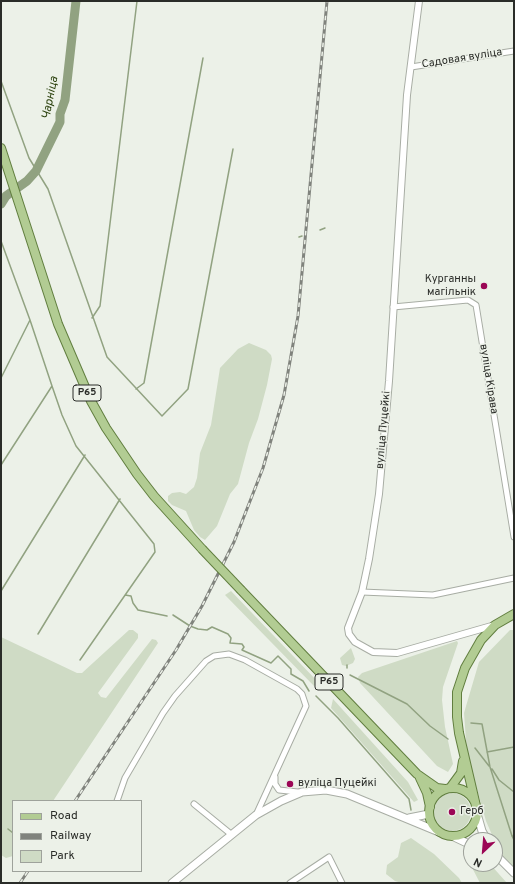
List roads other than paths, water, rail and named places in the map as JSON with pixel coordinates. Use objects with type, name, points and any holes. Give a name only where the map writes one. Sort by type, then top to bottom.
[{"type":"main road","name":"Р65","points":[[1,148],[58,324],[92,401],[106,428],[137,474],[154,496],[202,549],[417,774],[437,788],[464,790],[473,800],[476,808]]},
{"type":"main road","points":[[483,832],[464,756],[457,717],[457,701],[460,678],[475,648],[494,625],[512,616]]},
{"type":"main road","points":[[405,818],[416,818],[429,811],[435,796],[448,788],[461,774],[464,756]]},
{"type":"main road","name":"Р65","points":[[417,774],[428,793],[429,811],[434,827],[439,832]]},
{"type":"main road","points":[[172,883],[256,815],[281,800],[302,792],[326,790],[359,798],[463,841]]},
{"type":"main road","points":[[452,836],[465,832],[470,828],[474,822],[476,808]]},
{"type":"main road","points":[[504,863],[514,873]]},
{"type":"street","name":"вуліца Пуцейкі","points":[[419,1],[411,67],[379,494],[370,555],[362,592],[348,628],[349,634],[355,642],[373,652],[397,653],[494,625]]},
{"type":"street","name":"Садовая вуліца","points":[[411,67],[514,51]]},
{"type":"street","name":"вуліца Кірава","points":[[393,307],[468,300],[476,305],[514,537]]},
{"type":"street","points":[[362,592],[433,595],[514,578]]},
{"type":"street","points":[[117,800],[125,778],[163,713],[206,661],[214,656],[223,654],[240,658],[297,689],[304,698],[306,709],[256,815]]},
{"type":"street","points":[[275,776],[275,784],[279,790],[287,792],[302,792]]},
{"type":"street","points":[[194,804],[232,835]]},
{"type":"street","points":[[290,883],[329,857],[342,883]]},
{"type":"waterway","name":"Чарніца","points":[[1,204],[6,196],[27,181],[36,171],[60,122],[60,114],[65,100],[76,1]]},
{"type":"waterway","points":[[92,318],[100,306],[137,1]]},
{"type":"waterway","points":[[136,389],[144,383],[203,58]]},
{"type":"waterway","points":[[1,81],[29,158],[48,189],[107,357],[162,416],[188,389],[233,149]]},
{"type":"waterway","points":[[320,230],[325,228]]},
{"type":"waterway","points":[[1,241],[30,320],[1,378]]},
{"type":"waterway","points":[[1,465],[52,386],[30,320]]},
{"type":"waterway","points":[[52,386],[62,415],[76,446],[154,544],[155,552],[80,660]]},
{"type":"waterway","points":[[1,591],[85,455]]},
{"type":"waterway","points":[[38,634],[120,499]]},
{"type":"waterway","points":[[125,595],[131,596],[133,603],[138,610],[167,616]]},
{"type":"waterway","points":[[173,615],[190,626],[198,629],[207,630],[212,627],[228,634],[231,638],[230,643],[242,644],[244,647],[242,650],[271,663],[278,656],[291,669],[291,674],[303,681],[309,691]]},
{"type":"waterway","points":[[350,675],[407,704],[430,726],[448,739]]},
{"type":"waterway","points":[[316,696],[338,718],[409,799],[411,810]]},
{"type":"waterway","points":[[471,723],[482,724],[490,767],[512,836]]},
{"type":"waterway","points":[[487,752],[514,747]]},
{"type":"waterway","points":[[475,748],[489,766]]},
{"type":"waterway","points":[[492,769],[499,780],[514,792]]},
{"type":"waterway","points":[[8,829],[12,832]]},
{"type":"waterway","points":[[514,836],[512,836],[514,840]]},
{"type":"railway","points":[[76,800],[176,650],[202,606],[234,542],[263,468],[284,395],[298,316],[327,1]]},
{"type":"railway","points":[[20,883],[27,872]]},
{"type":"place","name":"Курганны магільнік","points":[[484,286]]},
{"type":"place","name":"вуліца Пуцейкі","points":[[290,784]]},
{"type":"place","name":"Герб","points":[[452,812]]}]
